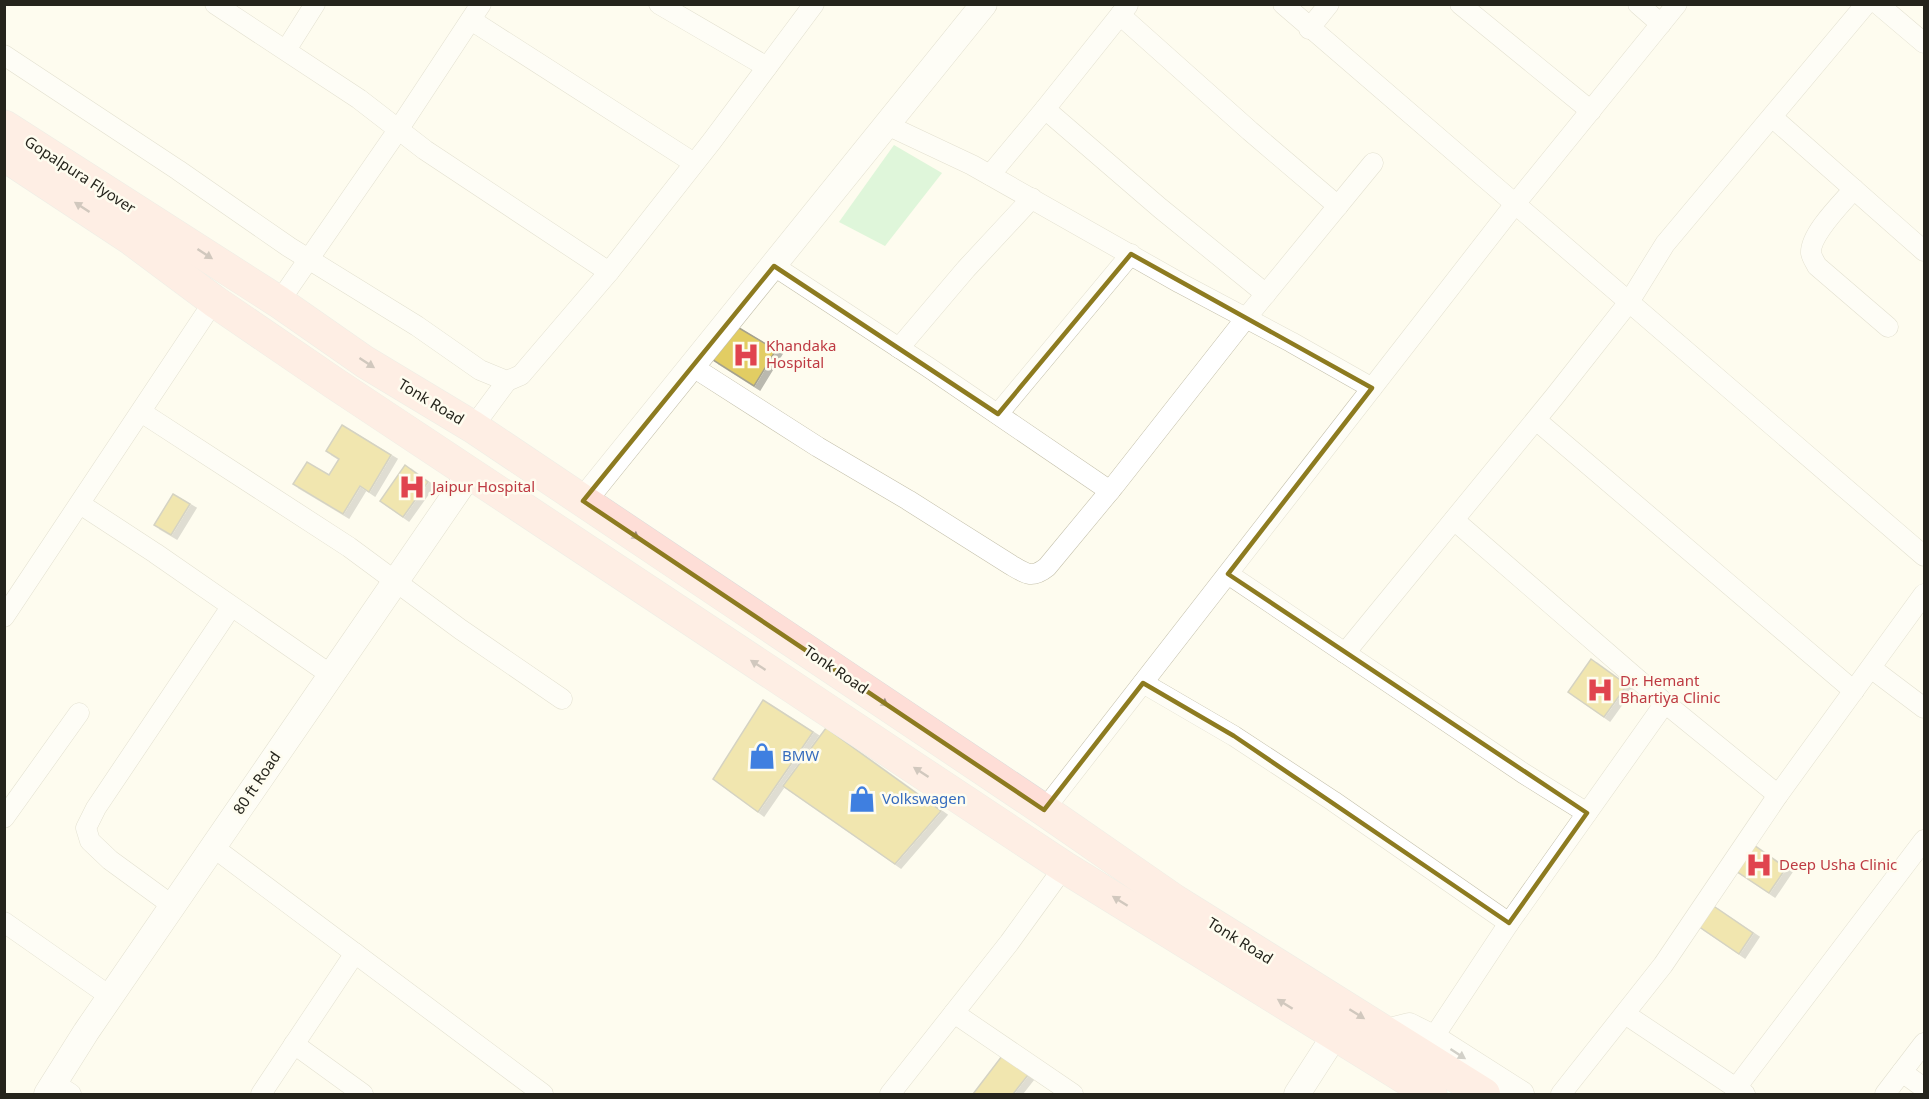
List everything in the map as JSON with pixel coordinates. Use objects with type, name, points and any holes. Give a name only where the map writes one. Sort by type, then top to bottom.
[{"type":"main road","points":[[4,103],[132,190],[144,231]]},
{"type":"main road","name":"Gopalpura Flyover","points":[[4,126],[104,191],[144,231]]},
{"type":"main road","name":"Gopalpura Flyover","points":[[4,155],[19,177],[90,237],[144,231]]},
{"type":"main road","name":"Tonk Road","points":[[144,231],[214,301],[334,383],[1064,867],[1335,1035]]},
{"type":"main road","name":"Tonk Road","points":[[144,231],[279,302],[365,362],[472,427],[583,501],[1044,810],[1174,900],[1408,1038]]},
{"type":"main road","points":[[1335,1035],[1431,1095]]},
{"type":"main road","points":[[1408,1038],[1484,1095]]},
{"type":"street","points":[[215,4],[359,99],[444,163],[609,272]]},
{"type":"street","points":[[286,50],[315,4]]},
{"type":"street","points":[[659,4],[767,67]]},
{"type":"street","points":[[472,427],[507,381],[521,375],[609,272],[694,164],[814,4]]},
{"type":"street","points":[[583,501],[984,4]]},
{"type":"street","points":[[1282,4],[1924,556]]},
{"type":"street","points":[[1309,29],[1329,4]]},
{"type":"street","points":[[1460,4],[1591,111]]},
{"type":"street","points":[[1638,4],[1661,24]]},
{"type":"street","points":[[1044,810],[1515,204],[1677,4]]},
{"type":"street","points":[[1345,653],[1536,420],[1629,302],[1665,244],[1866,4]]},
{"type":"street","points":[[1878,4],[1921,33]]},
{"type":"street","points":[[990,174],[1124,10],[1250,131],[1338,206]]},
{"type":"street","points":[[279,302],[476,12],[694,164]]},
{"type":"street","points":[[4,55],[309,259],[417,326],[480,370],[507,381]]},
{"type":"street","points":[[1045,109],[1160,208],[1266,294]]},
{"type":"street","points":[[1772,117],[1924,251]]},
{"type":"street","points":[[887,125],[990,174],[1372,388]]},
{"type":"street","points":[[693,367],[818,447],[1027,574],[1038,574],[1047,567],[1110,491],[1246,318],[1373,164]]},
{"type":"street","points":[[1854,189],[1818,232],[1812,246],[1813,259],[1817,266],[1888,327]]},
{"type":"street","points":[[899,348],[966,269],[1032,198]]},
{"type":"street","points":[[998,414],[1131,254]]},
{"type":"street","points":[[774,266],[1110,491]]},
{"type":"street","points":[[4,617],[214,301]]},
{"type":"street","points":[[141,412],[349,547],[460,629],[562,699]]},
{"type":"street","points":[[1536,420],[1854,691]]},
{"type":"street","name":"80 ft Road","points":[[57,1091],[111,997],[470,473]]},
{"type":"street","points":[[80,504],[331,675]]},
{"type":"street","points":[[1454,520],[1665,703],[1778,795]]},
{"type":"street","points":[[1228,574],[1523,773],[1587,813]]},
{"type":"street","points":[[1562,1095],[1663,964],[1778,795],[1924,594]]},
{"type":"street","points":[[173,906],[110,860],[90,841],[86,828],[96,808],[231,607]]},
{"type":"street","points":[[1871,668],[1924,708]]},
{"type":"street","points":[[1143,683],[1254,749],[1509,923]]},
{"type":"street","points":[[1408,1038],[1509,923],[1665,703]]},
{"type":"street","points":[[4,818],[79,713]]},
{"type":"street","points":[[1625,1014],[1741,1091],[1924,840]]},
{"type":"street","points":[[213,847],[543,1095]]},
{"type":"street","points":[[890,1095],[1064,867]]},
{"type":"street","points":[[7,929],[111,997]]},
{"type":"street","points":[[261,1095],[355,953]]},
{"type":"street","points":[[954,1013],[1073,1095]]},
{"type":"street","points":[[1297,1095],[1335,1035]]},
{"type":"street","name":"Tonk Road","points":[[1335,1035],[1344,1052],[1360,1068],[1403,1095]]},
{"type":"street","name":"Tonk Road","points":[[1408,1038],[1521,1095]]},
{"type":"street","points":[[294,1044],[363,1095]]},
{"type":"street","points":[[1885,1095],[1924,1044]]},
{"type":"street","points":[[1902,1071],[1924,1089]]},
{"type":"highlighted area","points":[[1131,254],[1372,388],[1228,574],[1587,813],[1509,923],[1234,736],[1143,683],[1044,810],[583,501],[774,266],[998,414]]},
{"type":"green space","points":[[894,145],[942,173],[885,246],[839,222]]},
{"type":"building","points":[[734,325],[776,350],[754,386],[713,360]]},
{"type":"building","points":[[342,425],[391,455],[369,492],[360,486],[343,514],[293,484],[307,462],[329,475],[339,459],[326,451]]},
{"type":"building","points":[[405,465],[428,482],[403,517],[380,501]]},
{"type":"building","points":[[173,494],[190,504],[171,535],[154,525]]},
{"type":"building","points":[[1591,659],[1627,685],[1604,717],[1568,692]]},
{"type":"building","name":"BMW","points":[[763,700],[813,732],[758,812],[713,779]]},
{"type":"building","name":"Volkswagen","points":[[826,728],[941,811],[895,864],[783,786]]},
{"type":"building","points":[[1751,843],[1786,868],[1769,893],[1733,869]]},
{"type":"building","points":[[1712,905],[1753,933],[1739,954],[1698,926]]},
{"type":"building","points":[[1002,1056],[1028,1075],[1013,1094],[973,1094]]},
{"type":"place","name":"Khandaka Hospital","points":[[746,355]]},
{"type":"place","name":"Jaipur Hospital","points":[[412,487]]},
{"type":"place","name":"Dr. Hemant Bhartiya Clinic","points":[[1600,690]]},
{"type":"place","name":"BMW","points":[[762,756]]},
{"type":"place","name":"Volkswagen","points":[[862,799]]},
{"type":"place","name":"Deep Usha Clinic","points":[[1759,865]]}]
